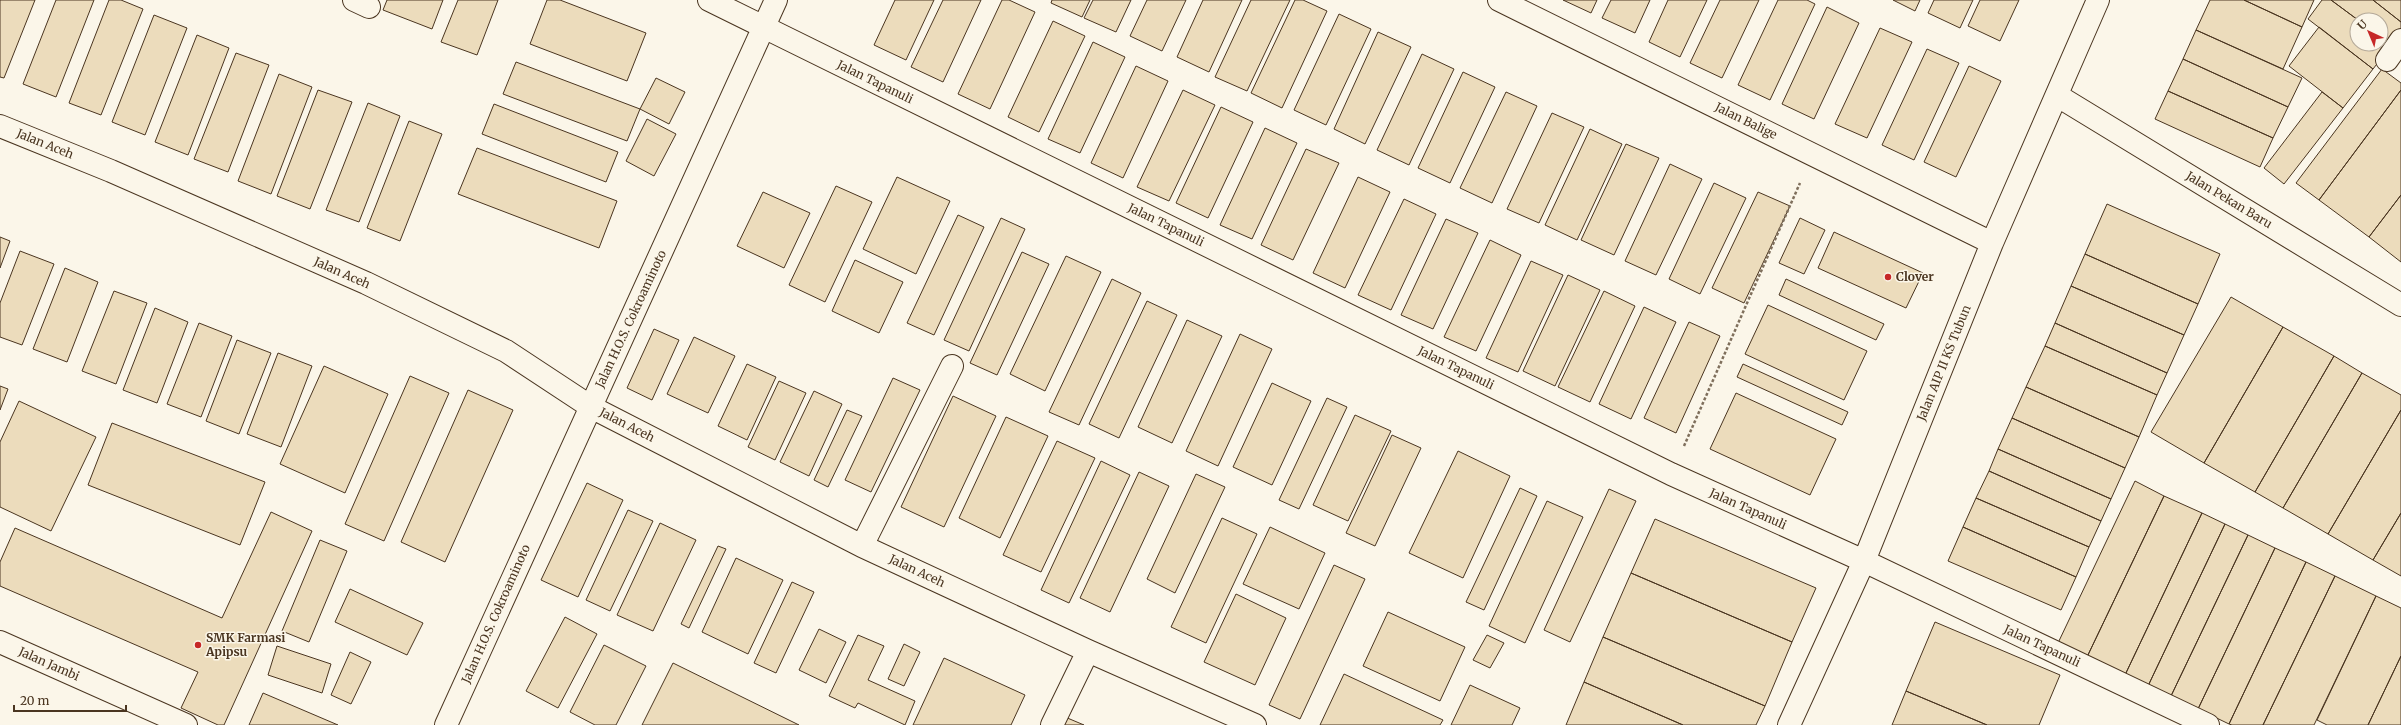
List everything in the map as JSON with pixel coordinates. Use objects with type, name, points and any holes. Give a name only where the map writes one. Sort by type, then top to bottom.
[{"type":"street","name":"Jalan Tapanuli","points":[[710,0],[1671,474],[1864,561],[2208,725]]},
{"type":"street","name":"Jalan H.O.S. Cokroaminoto","points":[[446,725],[765,28],[776,0]]},
{"type":"street","name":"Jalan Balige","points":[[1499,0],[1992,243]]},
{"type":"street","name":"Jalan AIP II KS Tubun","points":[[1789,725],[1864,561],[1992,243],[2058,96],[2098,0]]},
{"type":"street","points":[[2386,60],[2401,40]]},
{"type":"street","name":"Jalan Pekan Baru","points":[[2058,96],[2401,305]]},
{"type":"street","name":"Jalan Aceh","points":[[0,126],[110,171],[366,283],[506,351],[591,407],[862,546],[1088,651],[1255,725]]},
{"type":"street","points":[[862,546],[952,366]]},
{"type":"street","name":"Jalan Jambi","points":[[0,642],[186,725]]},
{"type":"street","points":[[1052,725],[1088,651]]},
{"type":"path","points":[[1671,474],[1813,154]]},
{"type":"building","points":[[0,0],[35,0],[4,78],[0,77]]},
{"type":"building","points":[[56,0],[94,0],[56,97],[23,84]]},
{"type":"building","points":[[109,0],[121,0],[143,9],[101,115],[69,103]]},
{"type":"building","points":[[387,0],[443,0],[432,29],[383,10]]},
{"type":"building","points":[[458,0],[498,0],[477,55],[441,42]]},
{"type":"building","points":[[547,0],[560,0],[646,33],[627,81],[530,44]]},
{"type":"building","points":[[895,0],[934,0],[906,60],[874,45]]},
{"type":"building","points":[[943,0],[981,0],[943,82],[911,67]]},
{"type":"building","points":[[1002,0],[1009,0],[1035,12],[990,109],[958,94]]},
{"type":"building","points":[[1052,0],[1090,0],[1082,17],[1051,3]]},
{"type":"building","points":[[1093,0],[1131,0],[1116,32],[1084,18]]},
{"type":"building","points":[[1147,0],[1186,0],[1162,51],[1130,36]]},
{"type":"building","points":[[1203,0],[1242,0],[1209,72],[1177,57]]},
{"type":"building","points":[[1251,0],[1290,0],[1247,91],[1215,77]]},
{"type":"building","points":[[1295,0],[1303,0],[1327,11],[1282,108],[1251,93]]},
{"type":"building","points":[[1563,0],[1597,0],[1591,13]]},
{"type":"building","points":[[1611,0],[1650,0],[1635,33],[1602,18]]},
{"type":"building","points":[[1668,0],[1707,0],[1680,57],[1649,42]]},
{"type":"building","points":[[1720,0],[1759,0],[1722,78],[1690,63]]},
{"type":"building","points":[[1778,0],[1807,0],[1815,4],[1770,100],[1738,85]]},
{"type":"building","points":[[1893,0],[1920,0],[1915,11]]},
{"type":"building","points":[[1934,0],[1973,0],[1960,28],[1928,13]]},
{"type":"building","points":[[1980,0],[2019,0],[2000,41],[1968,26]]},
{"type":"building","points":[[2210,0],[2244,0],[2302,27],[2283,69],[2196,30]]},
{"type":"building","points":[[2244,0],[2314,0],[2302,27]]},
{"type":"building","points":[[2322,0],[2331,0],[2349,13],[2349,51],[2308,19]]},
{"type":"building","points":[[2331,0],[2373,0],[2388,12],[2349,12],[2349,13]]},
{"type":"building","points":[[2373,0],[2401,0],[2401,22]]},
{"type":"building","points":[[1827,7],[1859,23],[1814,119],[1782,104]]},
{"type":"building","points":[[2389,13],[2401,22],[2401,33],[2391,46],[2389,44]]},
{"type":"building","points":[[1339,14],[1371,29],[1326,125],[1294,110]]},
{"type":"building","points":[[154,15],[187,28],[145,135],[112,122]]},
{"type":"building","points":[[1053,21],[1085,36],[1039,132],[1008,117]]},
{"type":"building","points":[[2319,27],[2349,50],[2349,52],[2351,52],[2373,69],[2343,108],[2289,66]]},
{"type":"building","points":[[1880,28],[1912,42],[1867,138],[1835,124]]},
{"type":"building","points":[[2196,30],[2302,78],[2288,107],[2183,59]]},
{"type":"building","points":[[1378,32],[1411,47],[1365,144],[1334,129]]},
{"type":"building","points":[[197,35],[229,48],[188,155],[155,142]]},
{"type":"building","points":[[1093,42],[1125,57],[1080,153],[1048,139]]},
{"type":"building","points":[[1927,49],[1959,63],[1914,160],[1882,145]]},
{"type":"building","points":[[2351,52],[2386,52],[2373,69]]},
{"type":"building","points":[[236,53],[269,65],[228,172],[194,159]]},
{"type":"building","points":[[1422,54],[1454,69],[1409,165],[1377,150]]},
{"type":"building","points":[[2183,59],[2288,107],[2273,138],[2168,91]]},
{"type":"building","points":[[516,62],[640,109],[627,141],[503,94]]},
{"type":"building","points":[[1136,66],[1168,81],[1123,178],[1091,163]]},
{"type":"building","points":[[1969,66],[2001,81],[1956,177],[1924,162]]},
{"type":"building","points":[[2382,69],[2401,83],[2401,90],[2319,200],[2296,183]]},
{"type":"building","points":[[1463,72],[1495,87],[1450,183],[1418,168]]},
{"type":"building","points":[[279,74],[312,87],[271,194],[238,181]]},
{"type":"building","points":[[656,78],[685,92],[669,124],[640,109]]},
{"type":"building","points":[[318,90],[352,102],[310,209],[277,196]]},
{"type":"building","points":[[1183,90],[1215,105],[1169,201],[1137,187]]},
{"type":"building","points":[[2401,90],[2401,195],[2369,237],[2319,200]]},
{"type":"building","points":[[2168,91],[2273,138],[2260,167],[2155,119]]},
{"type":"building","points":[[1506,92],[1537,106],[1492,203],[1460,188]]},
{"type":"building","points":[[2322,92],[2343,108],[2284,184],[2264,168]]},
{"type":"building","points":[[368,103],[400,116],[359,222],[326,210]]},
{"type":"building","points":[[494,104],[618,152],[606,182],[482,134]]},
{"type":"building","points":[[1221,107],[1253,122],[1208,218],[1176,203]]},
{"type":"building","points":[[1552,113],[1584,127],[1539,223],[1507,209]]},
{"type":"building","points":[[647,119],[676,134],[654,176],[626,161]]},
{"type":"building","points":[[409,121],[442,134],[400,241],[367,228]]},
{"type":"building","points":[[1265,128],[1297,143],[1252,239],[1220,225]]},
{"type":"building","points":[[1590,129],[1622,144],[1577,240],[1545,225]]},
{"type":"building","points":[[1626,144],[1659,158],[1614,255],[1581,240]]},
{"type":"building","points":[[477,148],[617,201],[599,248],[458,194]]},
{"type":"building","points":[[1306,149],[1339,163],[1293,260],[1261,245]]},
{"type":"building","points":[[1670,164],[1702,179],[1656,275],[1625,261]]},
{"type":"building","points":[[897,177],[950,201],[916,274],[863,249]]},
{"type":"building","points":[[1358,177],[1390,192],[1345,288],[1313,273]]},
{"type":"building","points":[[1714,183],[1746,198],[1700,294],[1669,279]]},
{"type":"building","points":[[836,186],[872,202],[825,302],[789,285]]},
{"type":"building","points":[[763,192],[810,213],[784,268],[737,246]]},
{"type":"building","points":[[1758,192],[1790,206],[1744,303],[1712,288]]},
{"type":"building","points":[[2401,195],[2401,262],[2369,237]]},
{"type":"building","points":[[1404,199],[1436,214],[1391,310],[1358,295]]},
{"type":"building","points":[[2107,204],[2220,254],[2198,304],[2085,254]]},
{"type":"building","points":[[958,215],[984,227],[934,335],[907,323]]},
{"type":"building","points":[[1001,218],[1025,229],[969,351],[944,340]]},
{"type":"building","points":[[1800,218],[1825,230],[1804,274],[1779,263]]},
{"type":"building","points":[[1446,219],[1478,233],[1433,329],[1401,315]]},
{"type":"building","points":[[1834,232],[1923,273],[1906,308],[1818,268]]},
{"type":"building","points":[[0,237],[10,241],[0,268]]},
{"type":"building","points":[[1490,240],[1521,255],[1476,351],[1444,337]]},
{"type":"building","points":[[20,251],[54,264],[22,345],[0,337],[0,303]]},
{"type":"building","points":[[1022,252],[1049,264],[997,375],[970,363]]},
{"type":"building","points":[[2085,254],[2198,304],[2184,335],[2071,286]]},
{"type":"building","points":[[1066,256],[1101,272],[1045,391],[1010,374]]},
{"type":"building","points":[[855,260],[903,282],[879,333],[832,311]]},
{"type":"building","points":[[1531,261],[1563,275],[1518,372],[1486,358]]},
{"type":"building","points":[[65,268],[98,282],[67,362],[33,349]]},
{"type":"building","points":[[1568,275],[1600,290],[1555,386],[1523,371]]},
{"type":"building","points":[[1112,279],[1141,293],[1079,425],[1049,412]]},
{"type":"building","points":[[1786,279],[1884,324],[1876,340],[1779,295]]},
{"type":"building","points":[[2071,286],[2184,335],[2167,373],[2055,323]]},
{"type":"building","points":[[114,291],[147,303],[116,384],[82,371]]},
{"type":"building","points":[[1604,291],[1635,306],[1590,402],[1558,387]]},
{"type":"building","points":[[2231,297],[2283,327],[2204,463],[2151,432]]},
{"type":"building","points":[[1147,301],[1177,315],[1119,438],[1089,424]]},
{"type":"building","points":[[1768,305],[1867,351],[1844,400],[1745,354]]},
{"type":"building","points":[[1644,307],[1676,322],[1631,419],[1599,404]]},
{"type":"building","points":[[155,308],[188,322],[157,403],[123,390]]},
{"type":"building","points":[[1187,320],[1222,336],[1172,443],[1138,427]]},
{"type":"building","points":[[1689,322],[1720,336],[1676,433],[1644,418]]},
{"type":"building","points":[[199,323],[232,336],[201,417],[167,404]]},
{"type":"building","points":[[2055,323],[2167,373],[2157,395],[2045,346]]},
{"type":"building","points":[[2283,327],[2334,356],[2255,492],[2204,463]]},
{"type":"building","points":[[654,329],[679,340],[652,400],[627,388]]},
{"type":"building","points":[[1240,334],[1272,349],[1218,466],[1186,451]]},
{"type":"building","points":[[694,337],[735,356],[708,413],[667,394]]},
{"type":"building","points":[[237,340],[271,353],[239,434],[206,421]]},
{"type":"building","points":[[2045,346],[2157,395],[2139,437],[2026,387]]},
{"type":"building","points":[[278,353],[312,366],[281,447],[247,434]]},
{"type":"building","points":[[2334,356],[2362,373],[2283,508],[2255,492]]},
{"type":"building","points":[[747,364],[776,377],[747,440],[718,426]]},
{"type":"building","points":[[1743,364],[1848,412],[1842,425],[1737,377]]},
{"type":"building","points":[[324,366],[388,394],[345,493],[280,464]]},
{"type":"building","points":[[2362,373],[2401,395],[2401,410],[2328,534],[2283,508]]},
{"type":"building","points":[[410,376],[449,393],[384,541],[345,524]]},
{"type":"building","points":[[893,378],[920,390],[871,492],[845,480]]},
{"type":"building","points":[[779,381],[806,393],[775,460],[748,447]]},
{"type":"building","points":[[1272,383],[1311,401],[1272,485],[1233,467]]},
{"type":"building","points":[[0,386],[8,389],[0,410]]},
{"type":"building","points":[[2026,387],[2139,437],[2125,468],[2012,418]]},
{"type":"building","points":[[468,390],[513,410],[445,562],[401,542]]},
{"type":"building","points":[[814,391],[842,404],[809,476],[780,462]]},
{"type":"building","points":[[1736,393],[1836,439],[1810,495],[1710,449]]},
{"type":"building","points":[[953,396],[996,416],[944,527],[901,507]]},
{"type":"building","points":[[1327,398],[1347,407],[1299,509],[1279,500]]},
{"type":"building","points":[[19,401],[96,437],[51,531],[0,507],[0,442]]},
{"type":"building","points":[[847,410],[862,416],[828,487],[814,480]]},
{"type":"building","points":[[2401,410],[2401,513],[2373,560],[2328,534]]},
{"type":"building","points":[[1355,415],[1391,431],[1348,521],[1313,505]]},
{"type":"building","points":[[1006,417],[1048,436],[1000,538],[959,518]]},
{"type":"building","points":[[2012,418],[2125,468],[2111,499],[1998,449]]},
{"type":"building","points":[[112,423],[265,482],[240,545],[88,485]]},
{"type":"building","points":[[1392,435],[1421,448],[1375,546],[1346,533]]},
{"type":"building","points":[[1057,441],[1095,458],[1041,572],[1003,555]]},
{"type":"building","points":[[1998,449],[2111,499],[2101,521],[1989,471]]},
{"type":"building","points":[[1458,451],[1510,476],[1463,578],[1409,553]]},
{"type":"building","points":[[1101,461],[1130,475],[1069,603],[1041,590]]},
{"type":"building","points":[[1989,471],[2101,521],[2089,547],[1976,498]]},
{"type":"building","points":[[1139,472],[1169,486],[1110,612],[1080,598]]},
{"type":"building","points":[[1196,474],[1225,487],[1175,593],[1147,579]]},
{"type":"building","points":[[2135,481],[2164,496],[2087,657],[2058,643]]},
{"type":"building","points":[[587,483],[623,500],[578,597],[541,580]]},
{"type":"building","points":[[1520,488],[1537,496],[1484,610],[1466,602]]},
{"type":"building","points":[[1609,489],[1636,501],[1570,642],[1544,630]]},
{"type":"building","points":[[2164,496],[2202,513],[2125,675],[2087,657]]},
{"type":"building","points":[[1976,498],[2089,547],[2076,577],[1963,527]]},
{"type":"building","points":[[1547,501],[1583,517],[1525,643],[1489,626]]},
{"type":"building","points":[[628,510],[653,521],[610,611],[586,600]]},
{"type":"building","name":"SMK Farmasi Apipsu","points":[[271,512],[312,531],[224,725],[218,725],[181,708],[198,672],[0,586],[0,562],[15,528],[222,618]]},
{"type":"building","points":[[2202,513],[2225,524],[2148,686],[2125,675]]},
{"type":"building","points":[[2401,513],[2401,576],[2373,560]]},
{"type":"building","points":[[1222,518],[1257,534],[1206,643],[1171,627]]},
{"type":"building","points":[[1655,519],[1816,588],[1792,642],[1631,573]]},
{"type":"building","points":[[660,523],[696,540],[653,631],[617,615]]},
{"type":"building","points":[[2225,524],[2248,535],[2171,696],[2148,686]]},
{"type":"building","points":[[1270,527],[1325,553],[1299,609],[1243,584]]},
{"type":"building","points":[[1963,527],[2076,577],[2061,610],[1948,561]]},
{"type":"building","points":[[2248,535],[2275,548],[2198,709],[2171,696]]},
{"type":"building","points":[[320,540],[347,551],[309,642],[282,631]]},
{"type":"building","points":[[718,546],[726,549],[689,628],[681,624]]},
{"type":"building","points":[[2275,548],[2306,562],[2229,724],[2198,709]]},
{"type":"building","points":[[736,558],[783,580],[748,654],[702,632]]},
{"type":"building","points":[[2306,562],[2335,576],[2263,725],[2229,724]]},
{"type":"building","points":[[1334,565],[1365,579],[1300,719],[1269,705]]},
{"type":"building","points":[[1631,573],[1792,642],[1765,706],[1603,637]]},
{"type":"building","points":[[2335,576],[2376,596],[2314,725],[2263,725]]},
{"type":"building","points":[[792,582],[814,592],[776,673],[754,663]]},
{"type":"building","points":[[350,589],[423,623],[407,655],[335,622]]},
{"type":"building","points":[[1236,594],[1286,618],[1255,685],[1204,662]]},
{"type":"building","points":[[2376,596],[2401,608],[2401,656],[2368,725],[2327,725],[2317,720]]},
{"type":"building","points":[[1388,612],[1465,647],[1440,701],[1363,666]]},
{"type":"building","points":[[565,617],[597,634],[558,708],[526,691]]},
{"type":"building","points":[[1935,622],[2060,675],[2039,725],[1987,725],[1906,691]]},
{"type":"building","points":[[819,629],[846,642],[826,683],[799,670]]},
{"type":"building","points":[[858,635],[884,646],[868,680],[915,701],[905,725],[858,703],[855,708],[829,696]]},
{"type":"building","points":[[1487,635],[1504,643],[1490,668],[1473,660]]},
{"type":"building","points":[[1603,637],[1765,706],[1756,725],[1683,725],[1584,682]]},
{"type":"building","points":[[904,644],[920,652],[904,686],[888,679]]},
{"type":"building","points":[[604,645],[646,666],[616,725],[595,725],[570,712]]},
{"type":"building","points":[[277,646],[331,664],[322,693],[268,675]]},
{"type":"building","points":[[350,652],[371,662],[351,704],[331,695]]},
{"type":"building","points":[[2401,656],[2401,725],[2368,725]]},
{"type":"building","points":[[944,658],[1025,695],[1011,725],[913,725]]},
{"type":"building","points":[[673,663],[799,725],[642,725]]},
{"type":"building","points":[[1344,674],[1443,720],[1440,725],[1320,725]]},
{"type":"building","points":[[1584,682],[1683,725],[1566,725]]},
{"type":"building","points":[[1470,685],[1520,708],[1512,725],[1451,725]]},
{"type":"building","points":[[1906,691],[1987,725],[1892,725]]},
{"type":"building","points":[[263,693],[338,725],[249,725]]},
{"type":"building","points":[[1065,717],[1084,725],[1061,725]]},
{"type":"place","name":"Clover","points":[[1888,277]]},
{"type":"place","name":"SMK Farmasi Apipsu","points":[[198,645]]}]
